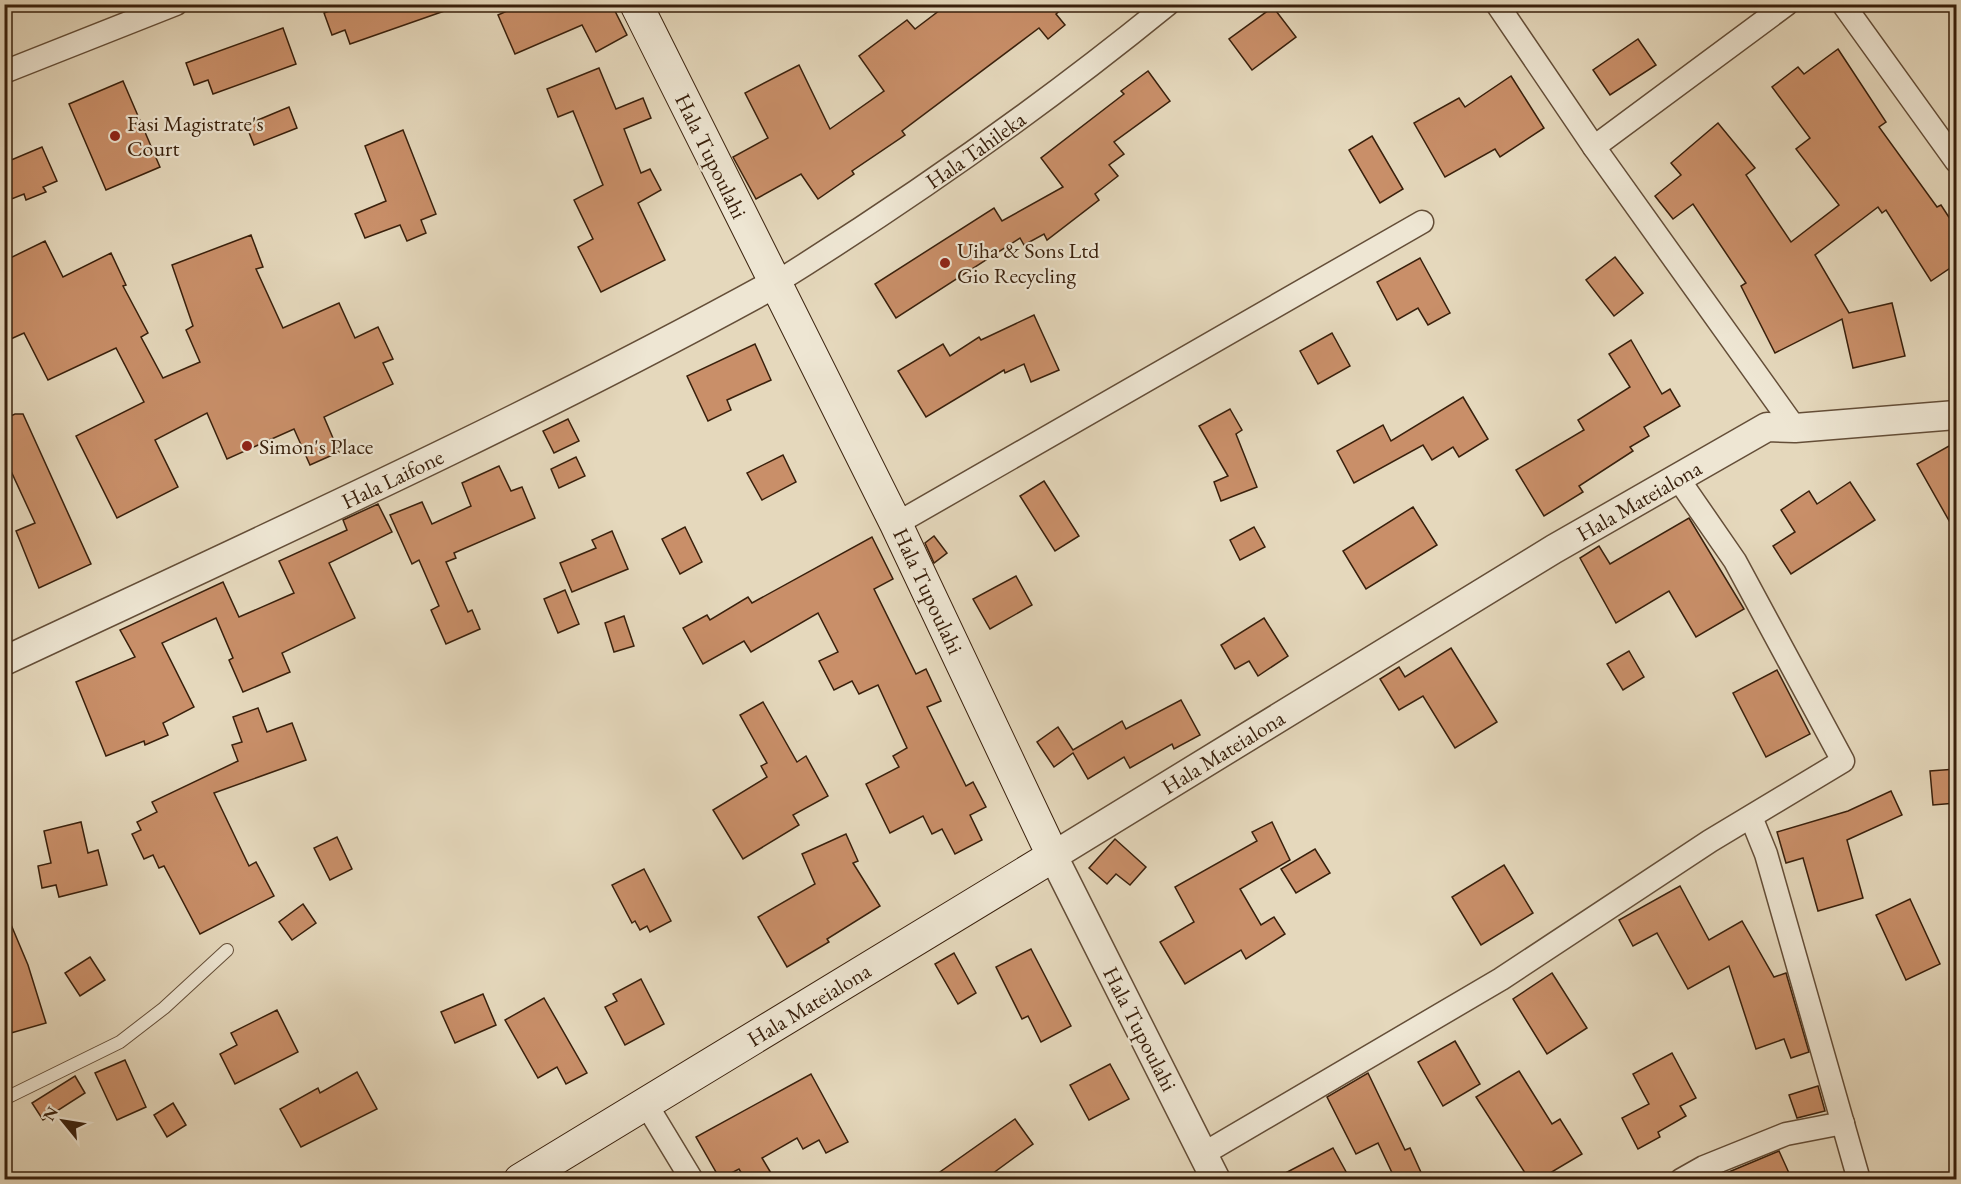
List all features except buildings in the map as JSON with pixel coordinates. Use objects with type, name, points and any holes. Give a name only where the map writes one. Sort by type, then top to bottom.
[{"type":"main road","name":"Hala Tupoulahi","points":[[636,4],[896,524],[1053,856]]},
{"type":"main road","name":"Hala Mateialona","points":[[520,1179],[1053,856]]},
{"type":"street","points":[[4,72],[176,4]]},
{"type":"street","name":"Hala Tahileka","points":[[774,284],[954,164],[1061,88],[1167,4]]},
{"type":"street","points":[[1497,4],[1594,147],[1796,428]]},
{"type":"street","points":[[1594,147],[1786,4]]},
{"type":"street","points":[[1843,4],[1956,161]]},
{"type":"street","points":[[896,524],[1422,222]]},
{"type":"street","name":"Hala Laifone","points":[[4,661],[290,526],[639,356],[774,284]]},
{"type":"street","name":"Hala Mateialona","points":[[1053,856],[1554,549],[1767,427],[1796,428],[1956,415]]},
{"type":"street","points":[[1203,1154],[1501,979],[1751,817],[1843,761],[1735,561],[1677,477]]},
{"type":"street","points":[[1751,817],[1766,854],[1859,1179]]},
{"type":"street","name":"Hala Tupoulahi","points":[[1053,856],[1216,1179]]},
{"type":"street","points":[[646,1104],[692,1179]]},
{"type":"street","points":[[1681,1179],[1704,1167],[1786,1134],[1843,1123]]},
{"type":"lane","points":[[4,1099],[120,1042],[164,1008],[227,950]]},
{"type":"place","name":"Fasi Magistrate's Court","points":[[115,136]]},
{"type":"place","name":"Uiha & Sons Ltd Gio Recycling","points":[[945,263]]},
{"type":"place","name":"Simon's Place","points":[[247,446]]}]
